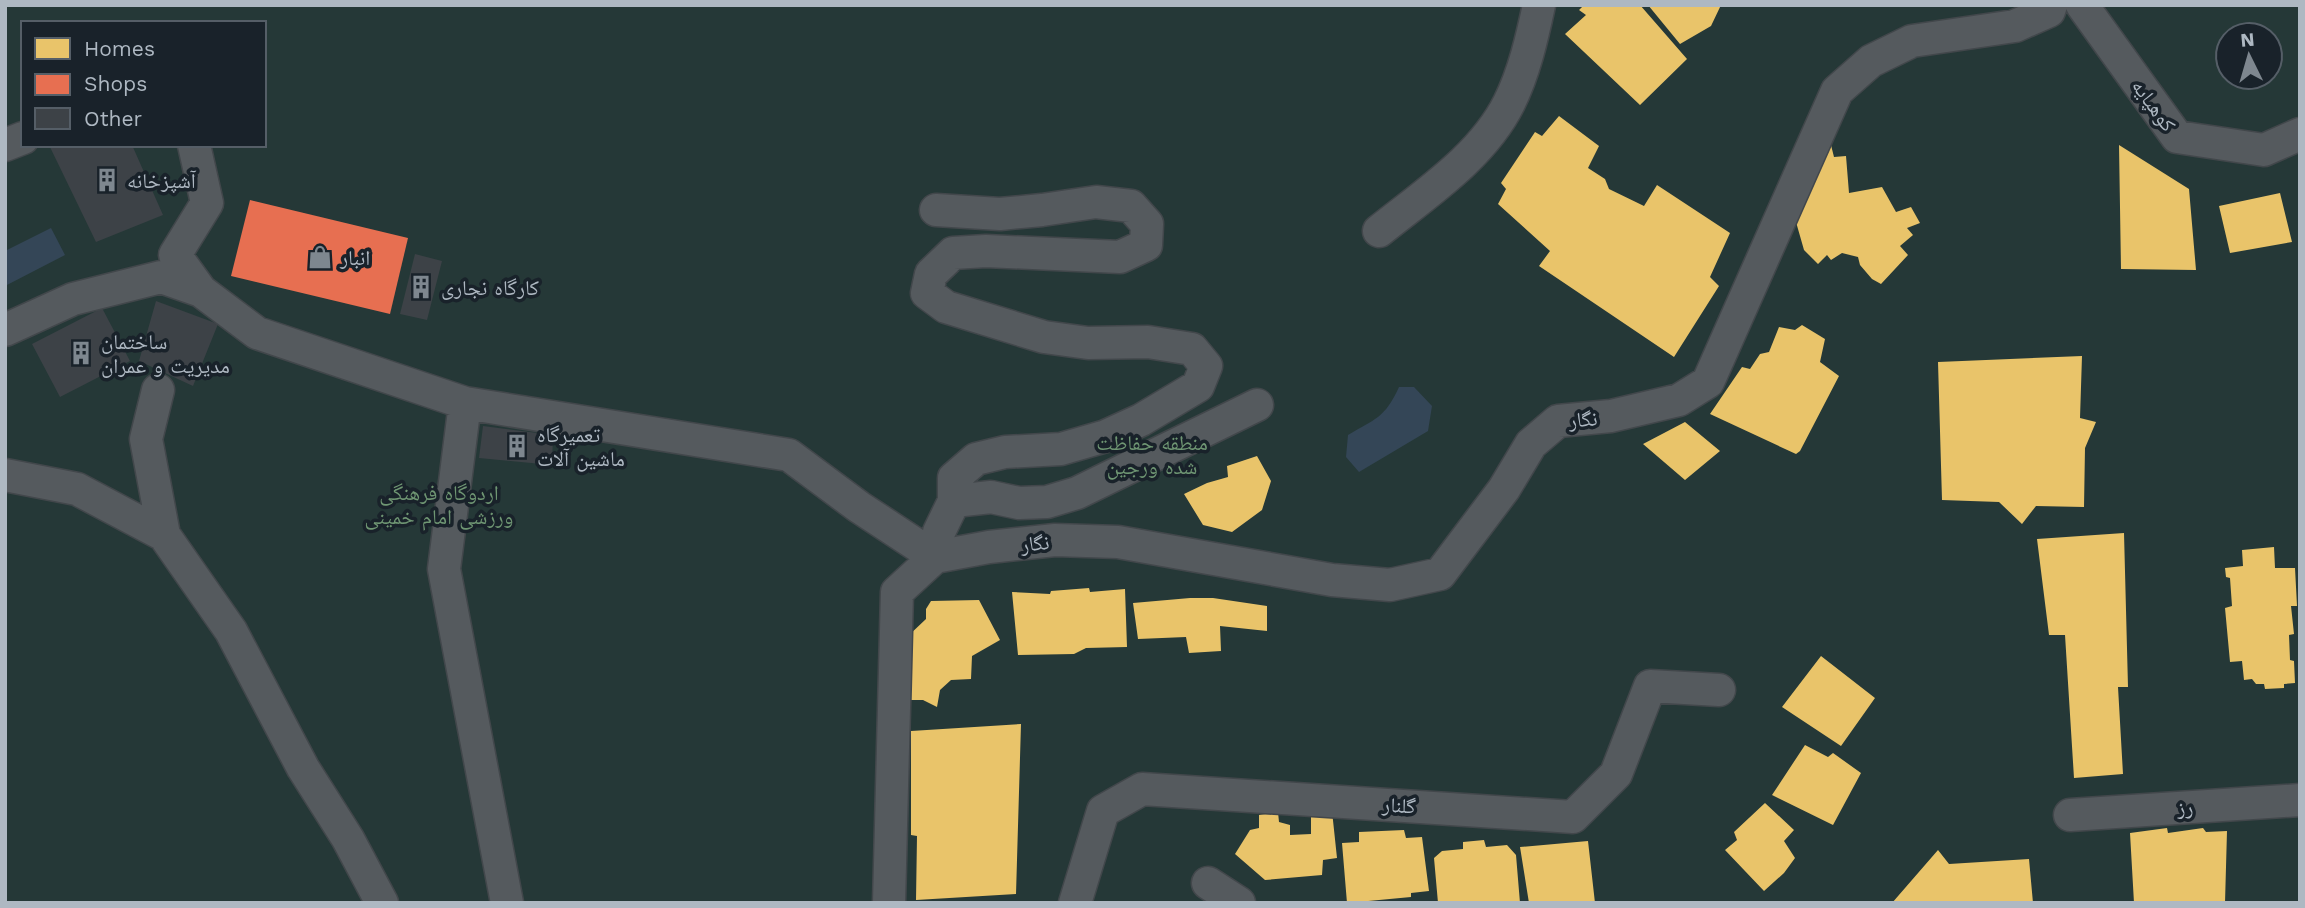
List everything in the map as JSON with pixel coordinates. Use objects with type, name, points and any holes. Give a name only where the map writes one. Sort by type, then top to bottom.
[{"type":"street","points":[[1379,231],[1451,173],[1484,140],[1508,103],[1532,40],[1539,5]]},
{"type":"street","name":"نگار","points":[[935,557],[989,547],[1055,540],[1118,542],[1332,580],[1390,585],[1440,574],[1504,489],[1531,444],[1558,421],[1611,416],[1679,400],[1708,382],[1836,91],[1871,61],[1912,41],[2015,26],[2049,10],[2051,5]]},
{"type":"street","name":"کوهپایه","points":[[2082,5],[2177,137],[2264,150],[2300,134]]},
{"type":"street","points":[[194,147],[207,203],[175,255],[201,290],[257,332],[465,403],[789,455],[935,557]]},
{"type":"street","points":[[889,903],[897,592],[935,557],[939,532],[954,500],[954,478],[976,459],[1005,452],[1061,449],[1106,436],[1141,420],[1198,386],[1206,366],[1192,349],[1148,342],[1088,343],[1044,337],[946,307],[927,293],[931,274],[953,253],[986,251],[1120,257],[1146,245],[1147,224],[1131,206],[1096,202],[1000,214],[936,210]]},
{"type":"street","points":[[5,330],[73,299],[161,277],[201,290]]},
{"type":"street","points":[[158,390],[146,439],[163,535],[231,631],[303,768],[348,839],[382,903]]},
{"type":"street","points":[[465,403],[444,569],[507,903]]},
{"type":"street","name":"نگار","points":[[954,500],[992,497],[1019,503],[1047,502],[1077,493],[1257,405]]},
{"type":"street","points":[[5,475],[77,489],[163,535]]},
{"type":"street","name":"گلنار","points":[[1075,903],[1103,811],[1142,789],[1573,817],[1616,774],[1650,686],[1718,690]]},
{"type":"street","name":"رز","points":[[2070,815],[2300,800]]},
{"type":"street","points":[[1208,883],[1239,903]]},
{"type":"green space","name":"منطقه حفاظت شده ورجین","points":[[5,5],[2300,5],[2300,903],[5,903]]},
{"type":"water","points":[[51,228],[65,255],[5,286],[5,251]]},
{"type":"water","points":[[1399,387],[1414,387],[1432,406],[1428,431],[1359,472],[1346,457],[1348,435],[1384,412]]},
{"type":"building: Homes","points":[[1584,5],[1640,5],[1687,59],[1640,105],[1565,34],[1586,15],[1579,10]]},
{"type":"building: Homes","points":[[1648,5],[1721,5],[1711,26],[1680,44]]},
{"type":"building: Homes","points":[[1559,116],[1599,146],[1588,168],[1605,179],[1609,189],[1644,206],[1657,185],[1730,233],[1710,277],[1719,286],[1674,357],[1539,266],[1550,251],[1498,204],[1506,189],[1501,183],[1535,132],[1542,136]]},
{"type":"building: Homes","points":[[1822,137],[1831,145],[1834,157],[1846,156],[1849,193],[1882,187],[1896,212],[1911,207],[1920,223],[1907,228],[1913,235],[1900,246],[1908,255],[1881,284],[1872,279],[1860,265],[1858,257],[1842,253],[1831,260],[1827,255],[1818,264],[1804,250],[1794,215]]},
{"type":"building: Homes","points":[[2119,145],[2189,189],[2196,270],[2121,269]]},
{"type":"building: Homes","points":[[2280,193],[2292,242],[2230,253],[2219,206]]},
{"type":"building: Homes","points":[[1802,325],[1825,339],[1820,362],[1839,376],[1796,454],[1710,414],[1742,367],[1750,369],[1760,354],[1769,352],[1779,327],[1795,330]]},
{"type":"building: Homes","points":[[2082,356],[2080,418],[2096,422],[2085,448],[2084,507],[2036,506],[2022,524],[1999,502],[1942,500],[1938,362]]},
{"type":"building: Homes","points":[[1685,422],[1720,451],[1685,480],[1643,444]]},
{"type":"building: Homes","points":[[1257,456],[1271,481],[1262,510],[1232,532],[1203,525],[1184,494],[1228,477],[1227,466]]},
{"type":"building: Homes","points":[[2124,533],[2128,687],[2118,687],[2123,774],[2074,778],[2065,635],[2049,635],[2037,539]]},
{"type":"building: Homes","points":[[2274,547],[2275,568],[2295,568],[2297,606],[2291,606],[2294,634],[2289,635],[2290,660],[2294,661],[2295,683],[2284,684],[2284,688],[2265,689],[2264,684],[2256,684],[2252,679],[2244,680],[2242,661],[2230,662],[2225,608],[2232,606],[2230,578],[2226,577],[2225,568],[2243,566],[2242,550]]},
{"type":"building: Homes","points":[[1089,588],[1090,592],[1125,589],[1127,647],[1086,648],[1074,654],[1018,655],[1012,592],[1050,594],[1051,591]]},
{"type":"building: Homes","points":[[1213,598],[1267,606],[1267,631],[1220,626],[1221,651],[1189,653],[1186,637],[1138,639],[1133,603]]},
{"type":"building: Homes","points":[[979,600],[1000,640],[972,656],[971,679],[951,680],[940,690],[937,707],[923,700],[900,700],[900,684],[912,675],[907,637],[926,619],[926,609],[931,601]]},
{"type":"building: Homes","points":[[1821,656],[1875,698],[1841,746],[1782,707]]},
{"type":"building: Homes","points":[[1021,724],[1016,894],[916,900],[917,836],[911,835],[911,731]]},
{"type":"building: Homes","points":[[1805,745],[1828,757],[1833,753],[1861,773],[1833,825],[1772,795]]},
{"type":"building: Homes","points":[[1765,803],[1794,830],[1784,841],[1795,858],[1784,873],[1764,891],[1725,850],[1737,840],[1734,832]]},
{"type":"building: Homes","points":[[1332,811],[1337,858],[1323,860],[1322,875],[1265,880],[1235,854],[1250,830],[1259,828],[1259,815],[1278,812],[1279,822],[1290,825],[1290,835],[1311,834],[1311,812]]},
{"type":"building: Homes","points":[[2167,828],[2168,833],[2203,828],[2206,832],[2227,831],[2225,903],[2134,903],[2130,833]]},
{"type":"building: Homes","points":[[1404,830],[1406,838],[1422,837],[1429,891],[1411,893],[1411,897],[1347,903],[1342,843],[1359,842],[1359,832]]},
{"type":"building: Homes","points":[[1484,840],[1486,847],[1507,845],[1516,855],[1520,903],[1438,903],[1434,858],[1442,851],[1463,849],[1463,842]]},
{"type":"building: Homes","points":[[1588,841],[1595,903],[1529,903],[1520,847]]},
{"type":"building: Homes","points":[[1938,850],[1949,864],[2029,859],[2033,903],[1892,903]]},
{"type":"building: Shops","name":"انبار","points":[[250,200],[408,238],[390,314],[231,276]]},
{"type":"building: Other","name":"آشپزخانه","points":[[50,147],[133,147],[163,215],[96,242]]},
{"type":"building: Other","name":"کارگاه نجاری","points":[[415,254],[442,261],[427,320],[400,314]]},
{"type":"building: Other","points":[[156,301],[218,324],[193,386],[139,361]]},
{"type":"building: Other","name":"ساختمان مدیریت و عمران","points":[[102,308],[130,361],[60,397],[32,344]]},
{"type":"building: Other","name":"تعمیرگاه ماشین آلات","points":[[483,426],[553,435],[552,465],[479,458]]},
{"type":"place","name":"آشپزخانه","points":[[107,180]]},
{"type":"place","name":"انبار","points":[[320,257]]},
{"type":"place","name":"کارگاه نجاری","points":[[421,287]]},
{"type":"place","name":"ساختمان مدیریت و عمران","points":[[81,353]]},
{"type":"place","name":"تعمیرگاه ماشین آلات","points":[[517,446]]},
{"type":"park label","name":"اردوگاه فرهنگی ورزشی امام خمینی","points":[[439,504]]}]
